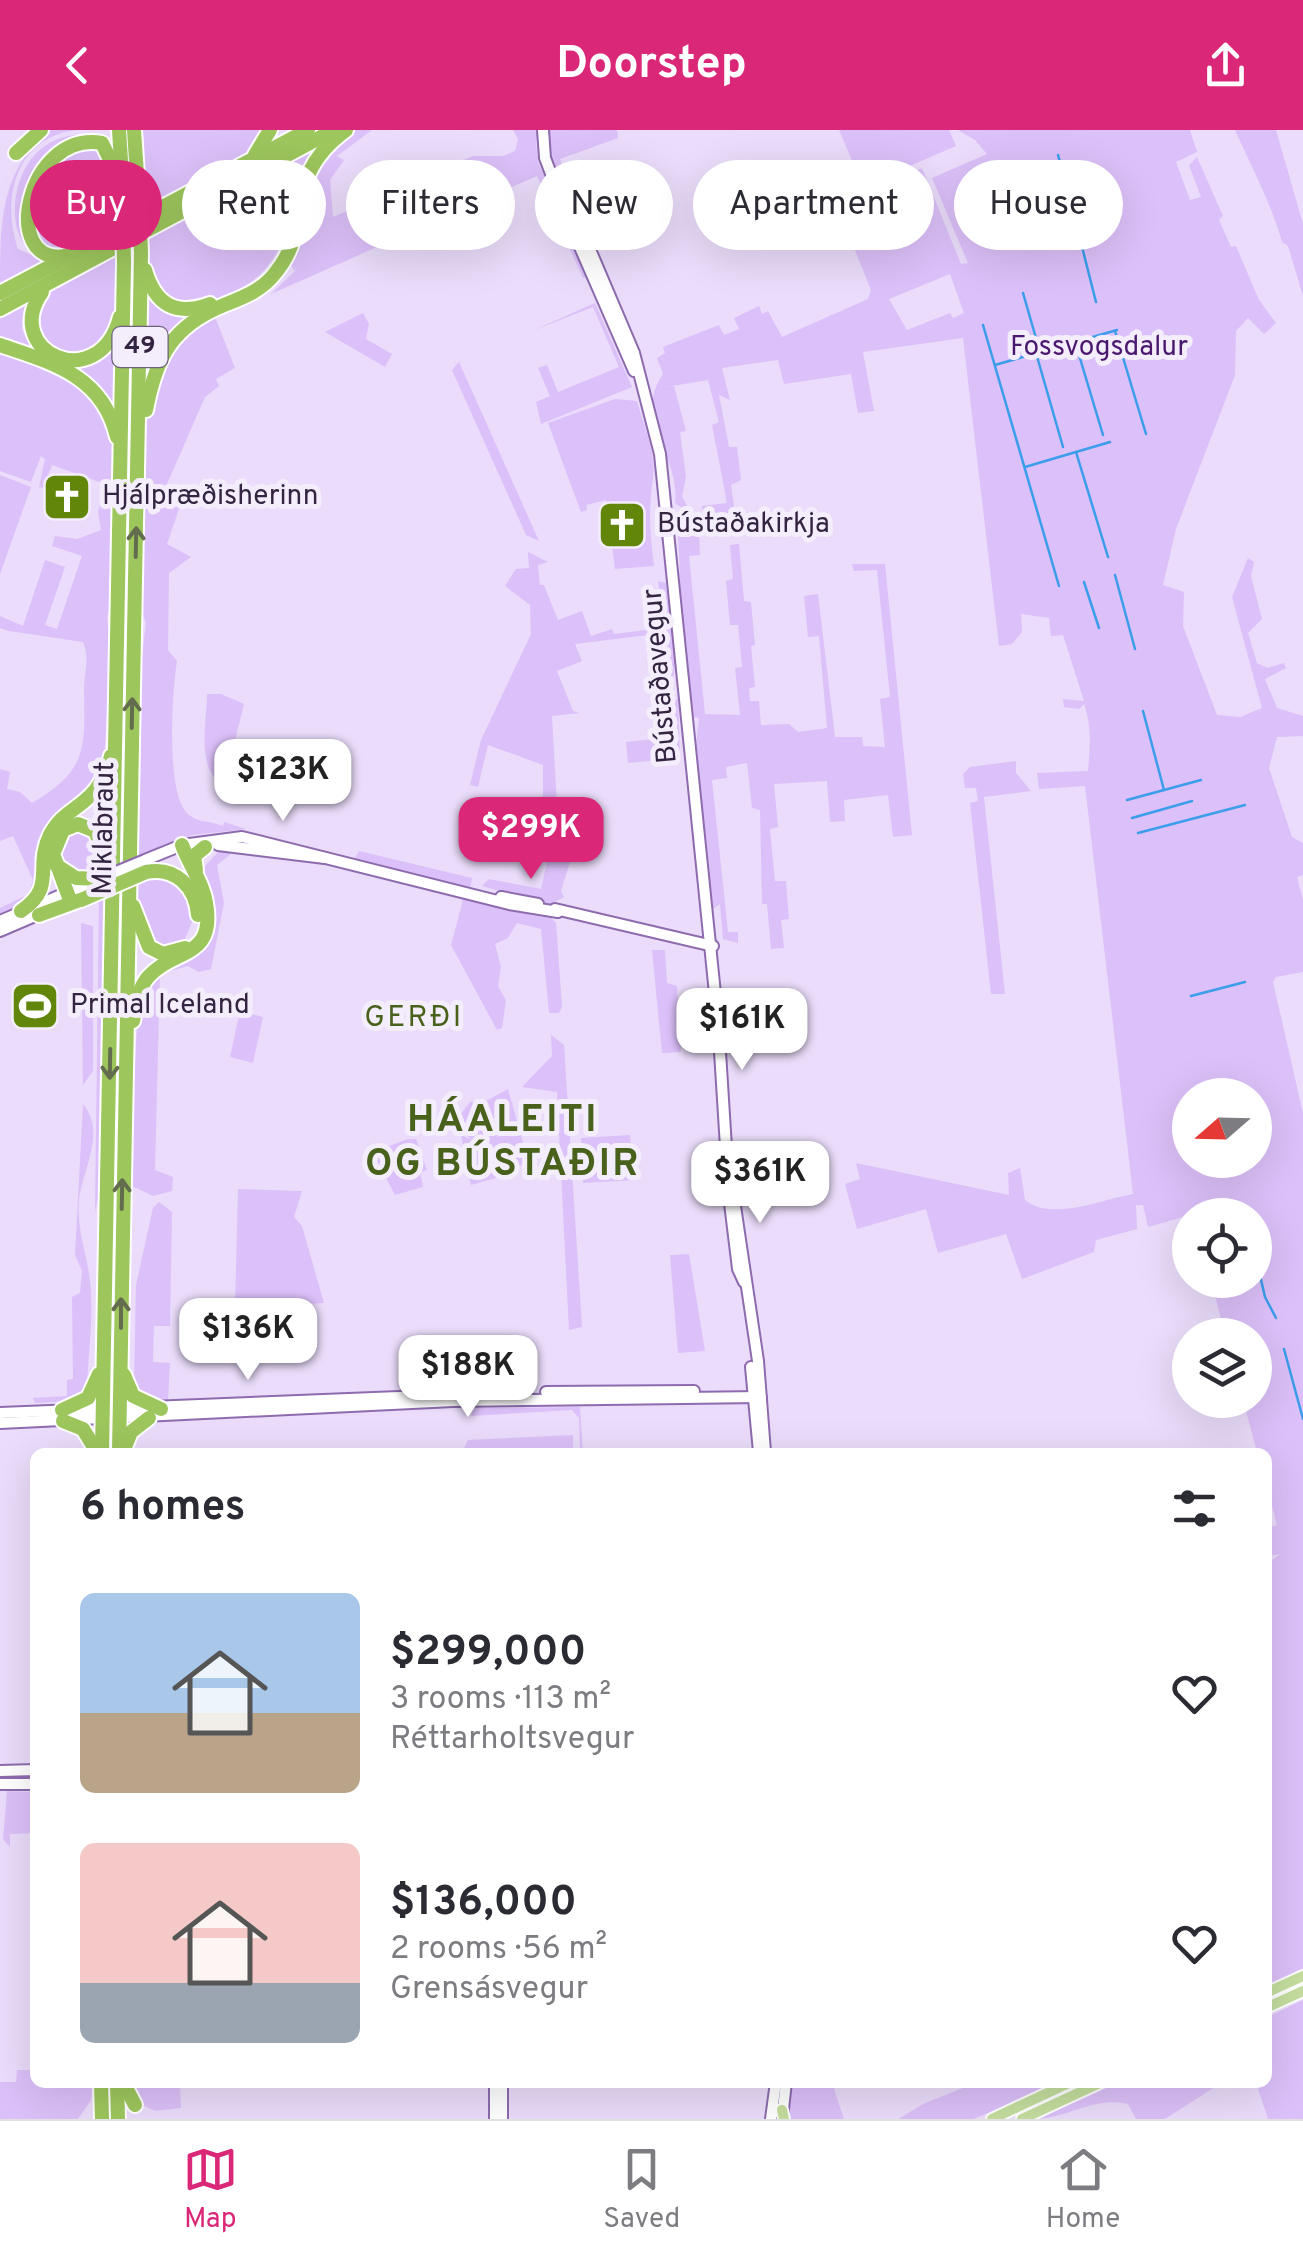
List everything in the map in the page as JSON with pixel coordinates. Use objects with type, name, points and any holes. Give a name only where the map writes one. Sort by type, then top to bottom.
[{"type":"highway","points":[[41,130],[12,166],[47,139],[65,133],[87,135],[102,144],[111,160]]},
{"type":"highway","name":"Miklabraut","points":[[121,1448],[140,254],[131,130]]},
{"type":"highway","name":"49","points":[[128,160],[131,130]]},
{"type":"highway","points":[[249,160],[264,146],[270,130]]},
{"type":"highway","points":[[254,160],[308,130]]},
{"type":"highway","points":[[280,160],[334,130]]},
{"type":"highway","points":[[138,440],[162,350],[182,328],[253,292],[274,276],[289,249],[308,170],[346,130]]},
{"type":"highway","points":[[0,293],[182,199]]},
{"type":"highway","points":[[0,308],[182,214]]},
{"type":"highway","points":[[15,241],[38,256],[76,255]]},
{"type":"highway","name":"Miklabraut","points":[[99,1448],[117,731],[124,250]]},
{"type":"highway","points":[[140,254],[155,295],[175,310],[202,307],[262,278],[280,250]]},
{"type":"highway","points":[[49,285],[30,306],[26,330],[41,350],[72,361],[90,358],[106,347],[125,297]]},
{"type":"highway","points":[[0,345],[60,366],[90,385],[113,421],[122,470]]},
{"type":"highway","points":[[21,912],[42,893],[46,849],[57,825],[98,790],[117,731]]},
{"type":"highway","points":[[72,894],[56,865],[53,846],[67,827],[85,824],[99,836],[106,850],[113,896]]},
{"type":"highway","points":[[125,1061],[145,981],[159,968],[186,956],[203,938],[206,904],[194,856],[205,846]]},
{"type":"highway","points":[[46,849],[72,894]]},
{"type":"highway","points":[[128,882],[138,928],[154,952],[171,953],[186,948],[198,925],[198,903],[179,849]]},
{"type":"highway","points":[[179,849],[198,881]]},
{"type":"highway","points":[[72,894],[145,866],[175,874],[198,903]]},
{"type":"highway","points":[[38,915],[99,879]]},
{"type":"highway","points":[[96,1448],[82,1428],[62,1416],[90,1396],[104,1349]]},
{"type":"highway","points":[[122,1366],[132,1395],[155,1414],[131,1432],[123,1448]]},
{"type":"highway","points":[[97,2088],[102,2119]]},
{"type":"highway","points":[[118,2119],[120,2088]]},
{"type":"highway","points":[[124,2088],[135,2105]]},
{"type":"main road","name":"Bústaðavegur","points":[[544,133],[556,188],[650,414],[668,511],[718,1023],[732,1226],[752,1336],[762,1448]]},
{"type":"main road","points":[[99,879],[145,866],[179,849],[242,837],[520,907],[711,946]]},
{"type":"main road","points":[[179,849],[237,845],[327,858]]},
{"type":"main road","points":[[0,920],[72,894]]},
{"type":"main road","points":[[0,931],[38,915]]},
{"type":"main road","points":[[0,1413],[155,1414],[479,1393],[757,1394]]},
{"type":"main road","points":[[0,1423],[62,1416]]},
{"type":"main road","points":[[0,1771],[30,1770]]},
{"type":"main road","points":[[0,1784],[30,1784]]},
{"type":"main road","points":[[1272,1990],[1303,1976]]},
{"type":"main road","points":[[1272,2005],[1303,1991]]},
{"type":"main road","points":[[498,2088],[498,2119]]},
{"type":"main road","points":[[771,2119],[775,2088]]},
{"type":"main road","points":[[783,2116],[785,2088]]},
{"type":"main road","points":[[982,2119],[1020,2113],[1061,2088]]},
{"type":"main road","points":[[992,2119],[1020,2113],[1086,2088]]},
{"type":"green space","points":[[48,130],[79,130],[58,134],[28,156],[18,172],[11,209],[18,249],[41,259],[60,260],[0,289],[6,201],[20,164]]},
{"type":"green space","points":[[143,130],[267,130],[240,160],[182,160],[182,194],[162,204],[162,160],[144,160]]},
{"type":"green space","points":[[341,130],[312,160],[288,160]]},
{"type":"green space","points":[[349,130],[372,130],[337,156],[344,160],[330,180],[333,217],[346,211],[346,250],[370,250],[271,294],[295,271],[291,266],[276,282],[286,250],[326,250],[323,160]]},
{"type":"green space","points":[[513,130],[617,130],[618,138],[560,160],[550,160],[540,140],[536,141],[535,177],[515,186],[515,160],[464,160],[515,151],[518,139]]},
{"type":"green space","points":[[839,130],[949,130],[956,146],[923,160],[852,160]]},
{"type":"green space","name":"Fossvogsdalur","points":[[958,130],[1190,130],[1197,152],[1176,162],[1190,200],[1201,197],[1189,165],[1197,157],[1223,216],[1219,220],[1231,247],[1236,246],[1259,300],[1276,323],[1264,334],[1248,318],[1236,331],[1235,375],[1176,529],[1163,585],[1184,592],[1183,626],[1217,715],[1240,717],[1262,708],[1232,597],[1248,558],[1254,562],[1251,576],[1262,619],[1248,633],[1257,663],[1267,668],[1284,663],[1286,668],[1265,679],[1277,708],[1303,716],[1303,736],[1277,737],[1269,768],[1292,837],[1303,843],[1303,875],[1297,877],[1303,900],[1303,972],[1276,977],[1273,982],[1303,1113],[1303,1969],[1272,1983],[1272,1560],[1280,1554],[1272,1555],[1272,1527],[1277,1525],[1272,1506],[1272,1448],[1256,1448],[1248,1418],[1272,1418],[1272,1318],[1221,1318],[1216,1298],[1272,1298],[1272,1198],[1172,1198],[1172,1220],[1148,1227],[1143,1205],[1136,1205],[1137,1229],[1096,1240],[1094,1252],[1022,1279],[1006,1234],[938,1253],[926,1209],[857,1229],[845,1184],[860,1179],[856,1163],[1009,1195],[1008,1173],[1020,1168],[1025,1200],[1049,1209],[1133,1194],[1085,786],[1039,789],[1037,773],[1088,771],[1088,721],[1084,704],[1079,709],[1064,707],[1063,699],[1084,701],[1063,635],[1051,636],[1049,618],[1021,614],[1022,632],[1012,644],[999,646],[963,338],[863,352],[874,411],[858,413],[851,374],[784,384],[778,360],[722,368],[730,400],[719,395],[729,447],[737,447],[741,480],[731,485],[737,527],[703,517],[702,506],[727,503],[712,425],[719,422],[708,380],[660,388],[674,386],[686,431],[680,432],[686,477],[682,496],[691,514],[675,503],[675,486],[655,422],[655,390],[663,374],[657,358],[665,353],[663,347],[719,325],[724,335],[739,329],[734,318],[759,306],[762,314],[768,311],[782,337],[868,299],[871,290],[855,250],[934,250],[934,198],[961,264],[968,263],[962,250],[1123,250],[1123,160],[973,160],[987,154],[975,140]],"holes":[[[950,274],[964,313],[953,318],[950,313],[907,330],[889,299]]]},
{"type":"green space","points":[[1235,130],[1276,130],[1303,224],[1303,296],[1288,246],[1282,242]]},
{"type":"green space","points":[[80,135],[102,148],[106,160],[32,160],[56,140]]},
{"type":"green space","points":[[30,162],[30,248],[17,228],[15,210],[17,189]]},
{"type":"green space","name":"Fossvogsdalur","points":[[954,168],[954,230],[934,183],[934,177]]},
{"type":"green space","points":[[182,220],[182,250],[278,250],[267,267],[239,289],[205,301],[168,304],[149,270],[148,250],[162,250],[162,231]]},
{"type":"green space","points":[[33,250],[66,250],[45,253]]},
{"type":"green space","points":[[284,250],[271,275],[259,287],[177,329],[160,349],[143,401],[144,278],[163,306],[186,313],[233,299],[274,265]]},
{"type":"green space","points":[[570,250],[578,250],[590,275],[583,278]]},
{"type":"green space","points":[[116,255],[116,310],[99,344],[87,357],[43,350],[29,311],[56,286]]},
{"type":"green space","points":[[36,293],[22,322],[24,333],[30,342],[51,355],[80,364],[118,328],[118,430],[102,391],[0,342],[0,311]]},
{"type":"green space","points":[[595,303],[632,387],[541,424],[536,402],[550,396],[538,368],[547,365],[558,392],[619,367],[593,307],[532,331]]},
{"type":"green space","points":[[363,313],[369,324],[366,339],[392,354],[385,367],[325,332]]},
{"type":"green space","points":[[203,317],[215,317],[235,368],[216,379],[219,386],[205,397],[167,484],[181,503],[167,544],[191,557],[169,573],[168,650],[177,661],[173,763],[180,800],[190,816],[246,829],[192,835],[137,856],[138,690],[146,623],[139,605],[145,434],[162,357]]},
{"type":"green space","points":[[0,348],[65,370],[94,395],[108,420],[115,448],[118,511],[112,601],[107,618],[111,650],[103,775],[79,806],[34,900],[0,917],[0,908],[29,894],[33,880],[13,836],[0,841],[0,769],[10,772],[7,789],[20,792],[32,803],[73,769],[84,728],[86,660],[83,642],[9,631],[0,628],[0,616],[23,626],[45,560],[65,567],[45,625],[57,629],[82,556],[52,546],[55,536],[77,539],[101,530],[98,512],[105,484],[52,465],[43,488],[39,487],[45,459],[41,456],[31,482],[0,471]]},
{"type":"green space","points":[[459,362],[539,541],[526,535],[452,370]]},
{"type":"green space","points":[[615,399],[637,401],[651,450],[654,566],[615,569],[606,500],[586,505],[587,510],[581,512],[548,423]]},
{"type":"green space","points":[[130,453],[124,862],[119,865],[128,465]]},
{"type":"green space","points":[[0,475],[31,487],[0,574]]},
{"type":"green space","points":[[699,534],[700,555],[689,556],[705,714],[740,715],[735,668],[742,667],[738,625],[730,625],[726,581],[733,579],[730,545],[739,544],[744,601],[751,602],[755,645],[751,646],[755,687],[749,688],[750,701],[759,701],[761,725],[789,724],[798,732],[827,728],[819,636],[808,637],[804,596],[818,594],[835,737],[862,737],[863,746],[885,747],[880,699],[890,697],[877,570],[854,571],[852,564],[885,564],[912,835],[893,837],[888,795],[844,800],[845,821],[830,822],[827,781],[774,784],[778,827],[770,829],[775,881],[786,881],[789,919],[781,920],[784,948],[771,949],[767,904],[762,904],[760,810],[752,808],[747,763],[726,767],[727,778],[712,780],[728,932],[738,932],[738,943],[723,939],[720,904],[713,909],[695,753],[699,718],[694,717],[683,650],[678,536]]},
{"type":"green space","points":[[528,552],[548,562],[538,565],[540,585],[544,585],[558,620],[582,611],[591,636],[612,629],[614,634],[664,628],[658,581],[666,583],[675,662],[674,675],[667,681],[670,670],[664,633],[575,644],[582,661],[557,671],[573,711],[580,713],[552,716],[557,804],[578,802],[561,843],[574,849],[561,891],[564,897],[549,905],[482,886],[489,879],[541,889],[548,858],[543,855],[543,765],[488,745],[478,787],[470,785],[481,740],[531,634],[530,605],[505,586],[516,569],[529,568]]},
{"type":"green space","points":[[207,694],[221,694],[244,704],[224,785],[209,769],[206,757]]},
{"type":"green space","points":[[678,699],[680,758],[628,763],[626,742],[672,737],[668,700]]},
{"type":"green space","points":[[1016,761],[1016,773],[1031,791],[984,797],[1005,994],[991,994],[970,803],[978,801],[976,788],[965,788],[963,774],[970,767]]},
{"type":"green space","points":[[89,829],[101,850],[102,870],[81,875],[59,864],[59,839],[65,831]]},
{"type":"green space","points":[[222,848],[232,853],[217,865],[224,903],[211,969],[199,972],[188,966],[167,972],[205,939],[203,868]]},
{"type":"green space","points":[[359,851],[472,878],[470,889],[354,860]]},
{"type":"green space","points":[[161,874],[189,892],[192,922],[183,944],[155,948],[139,918],[137,880]]},
{"type":"green space","points":[[124,885],[117,1394],[111,1395],[118,887]]},
{"type":"green space","points":[[106,893],[101,1186],[95,1212],[99,896]]},
{"type":"green space","points":[[464,896],[548,915],[556,923],[562,1007],[559,1013],[549,1013],[541,929],[517,923],[508,938],[495,944],[501,967],[498,986],[506,1000],[502,1028],[497,1030],[451,945]]},
{"type":"green space","points":[[81,923],[93,926],[93,1071],[83,1085]]},
{"type":"green space","points":[[652,950],[665,950],[667,983],[677,986],[681,1052],[662,1053]]},
{"type":"green space","points":[[160,971],[155,1170],[173,1177],[172,1191],[153,1196],[132,1186],[129,1176],[138,1008],[141,993]]},
{"type":"green space","points":[[240,1011],[263,1017],[253,1063],[230,1057]]},
{"type":"green space","points":[[551,1035],[564,1045],[582,1327],[569,1330],[557,1092],[522,1087],[552,1056]]},
{"type":"green space","points":[[508,1089],[528,1160],[509,1174],[496,1150],[470,1139],[457,1119],[470,1102],[488,1100]]},
{"type":"green space","points":[[83,1104],[93,1126],[92,1150],[78,1209],[91,1294],[87,1389],[73,1401],[35,1403],[33,1398],[67,1396],[67,1380],[73,1379],[72,1297],[80,1293],[82,1271],[75,1255]]},
{"type":"green space","points":[[461,1135],[494,1151],[506,1175],[471,1185]]},
{"type":"green space","points":[[630,1135],[633,1180],[583,1183],[581,1138]]},
{"type":"green space","points":[[416,1139],[427,1170],[420,1172],[423,1187],[395,1195],[375,1157],[378,1150]]},
{"type":"green space","points":[[238,1189],[302,1191],[294,1217],[302,1226],[324,1303],[304,1304],[300,1316],[271,1306],[235,1308]]},
{"type":"green space","points":[[159,1202],[172,1212],[170,1326],[154,1326],[153,1362],[170,1363],[168,1400],[148,1398],[134,1387],[136,1285],[153,1208]]},
{"type":"green space","points":[[689,1254],[705,1351],[678,1353],[670,1255]]},
{"type":"green space","points":[[580,1407],[583,1448],[579,1418],[572,1410],[471,1416],[474,1408]]},
{"type":"green space","points":[[573,1435],[573,1448],[464,1448],[468,1440]]},
{"type":"green space","points":[[7,1791],[30,1792],[30,1833],[10,1834],[10,1847],[3,1839]]},
{"type":"green space","points":[[1303,2000],[1303,2119],[1268,2119],[1258,2088],[1272,2088],[1272,2015]]},
{"type":"green space","points":[[17,2070],[30,2070],[30,2088],[93,2088],[91,2100],[78,2119],[0,2119],[0,2082],[16,2082]]},
{"type":"green space","points":[[129,2088],[180,2088],[181,2108],[155,2111],[136,2102]]},
{"type":"green space","points":[[790,2088],[835,2088],[844,2119],[788,2119]]},
{"type":"green space","points":[[963,2088],[1045,2088],[974,2119],[898,2119]]},
{"type":"green space","points":[[1105,2088],[1213,2088],[1165,2119],[1136,2119],[1128,2104],[1116,2102],[1034,2119]]},
{"type":"waterway","points":[[1058,155],[1059,160]]},
{"type":"waterway","points":[[1083,250],[1096,302]]},
{"type":"waterway","points":[[1023,293],[1040,352]]},
{"type":"waterway","points":[[983,325],[1059,586]]},
{"type":"waterway","points":[[995,365],[1117,330]]},
{"type":"waterway","points":[[1115,331],[1146,434]]},
{"type":"waterway","points":[[1076,345],[1103,435]]},
{"type":"waterway","points":[[1036,353],[1063,447]]},
{"type":"waterway","points":[[1025,467],[1110,442]]},
{"type":"waterway","points":[[1076,452],[1108,557]]},
{"type":"waterway","points":[[1115,575],[1135,649]]},
{"type":"waterway","points":[[1084,582],[1099,628]]},
{"type":"waterway","points":[[1143,711],[1164,790]]},
{"type":"waterway","points":[[1127,800],[1201,780]]},
{"type":"waterway","points":[[1132,818],[1192,801]]},
{"type":"waterway","points":[[1138,833],[1245,805]]},
{"type":"waterway","points":[[1191,996],[1245,982]]},
{"type":"waterway","points":[[1266,1298],[1276,1318]]},
{"type":"waterway","points":[[1284,1349],[1303,1419]]},
{"type":"place","name":"Hjálpræðisherinn","points":[[67,497]]},
{"type":"place","name":"Bústaðakirkja","points":[[622,525]]},
{"type":"place","name":"Primal Iceland","points":[[35,1006]]},
{"type":"district","name":"GERÐI","points":[[414,1018]]},
{"type":"district","name":"HÁALEITI OG BÚSTAÐIR","points":[[503,1143]]}]
